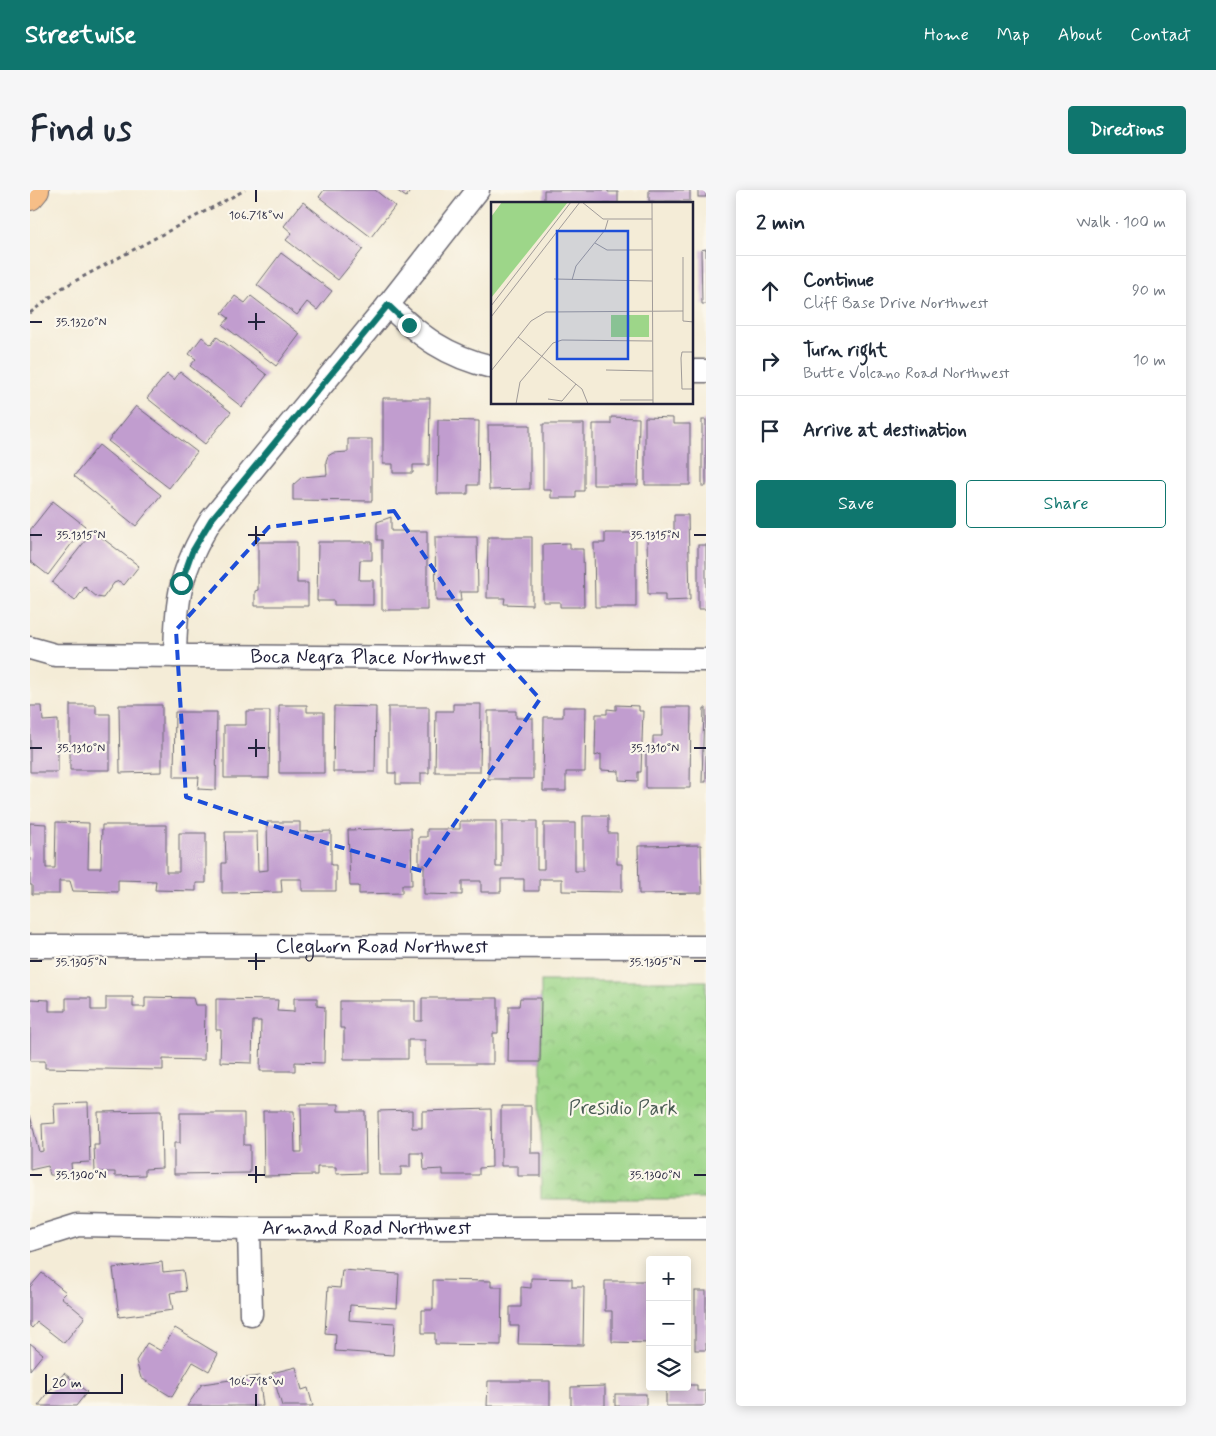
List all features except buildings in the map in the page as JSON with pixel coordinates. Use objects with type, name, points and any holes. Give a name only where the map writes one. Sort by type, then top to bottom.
[{"type":"main road","points":[[30,196],[35,190]]},
{"type":"street","points":[[175,656],[175,615],[181,583],[192,552],[211,520],[388,305],[478,190]]},
{"type":"street","points":[[388,305],[417,332],[440,349],[468,361],[491,367]]},
{"type":"street","name":"Boca Negra Place Northwest","points":[[30,648],[54,655],[706,660]]},
{"type":"street","name":"Cleghorn Road Northwest","points":[[30,946],[706,947]]},
{"type":"street","name":"Armand Road Northwest","points":[[30,1240],[78,1225],[249,1228],[706,1228]]},
{"type":"street","points":[[249,1228],[251,1314]]},
{"type":"path","points":[[30,313],[62,288],[245,190]]},
{"type":"highlighted area","points":[[394,511],[468,620],[540,699],[422,871],[326,843],[186,797],[176,630],[269,527]]},
{"type":"green space","name":"Presidio Park","points":[[541,981],[706,981],[706,1199],[541,1199]]},
{"type":"route","points":[[181,583],[192,552],[211,520],[388,305],[409,325]]}]
